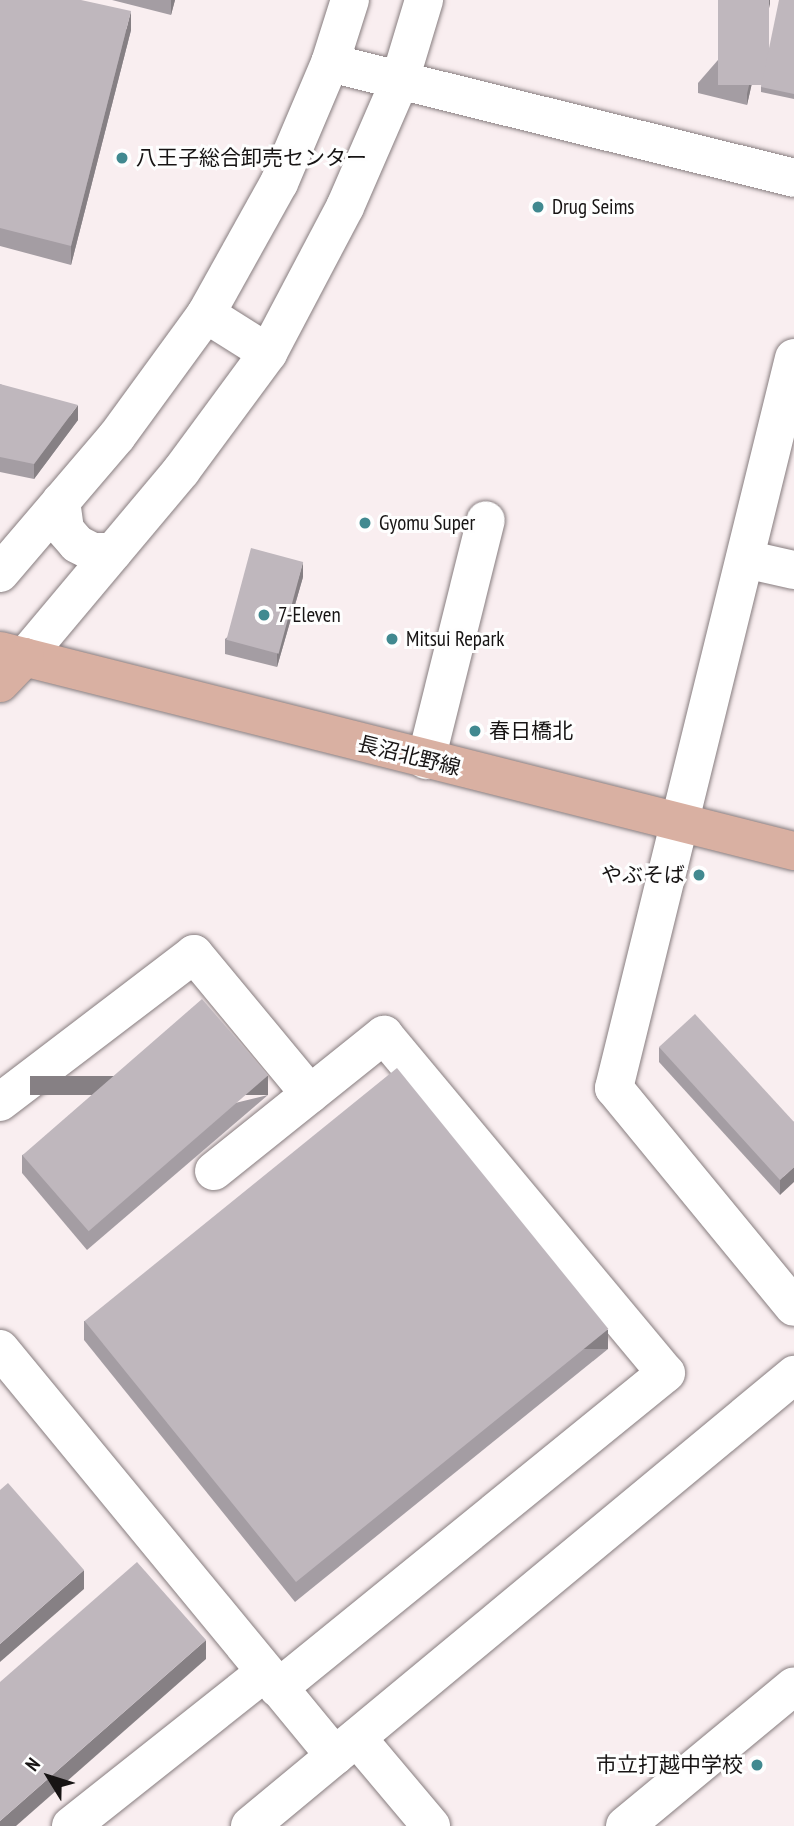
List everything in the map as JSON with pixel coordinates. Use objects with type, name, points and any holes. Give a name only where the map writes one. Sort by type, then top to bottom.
[{"type":"main road","name":"長沼北野線","points":[[8,664],[426,761],[794,851]]},
{"type":"street","points":[[0,573],[117,436],[206,314],[279,183],[330,63],[350,0]]},
{"type":"street","points":[[8,664],[113,552],[181,471],[268,353],[345,207],[399,83],[424,0]]},
{"type":"street","points":[[330,63],[399,83],[794,178]]},
{"type":"street","points":[[206,314],[268,353]]},
{"type":"street","points":[[794,358],[614,1088],[794,1307]]},
{"type":"street","points":[[61,501],[65,530],[77,544],[93,552],[113,552]]},
{"type":"street","points":[[426,761],[486,520]]},
{"type":"street","points":[[745,558],[794,570]]},
{"type":"street","points":[[0,1102],[194,954],[310,1094]]},
{"type":"street","points":[[71,1826],[272,1680],[666,1373],[384,1035],[214,1171]]},
{"type":"street","points":[[6,1370],[272,1680],[431,1826]]},
{"type":"street","points":[[250,1826],[794,1375]]},
{"type":"street","points":[[625,1826],[794,1686]]},
{"type":"building","points":[[0,0],[81,0],[131,11],[71,246],[0,228]]},
{"type":"building","points":[[718,0],[769,0],[769,85],[718,85]]},
{"type":"building","points":[[779,0],[794,0],[794,94],[761,87]]},
{"type":"building","points":[[0,384],[78,405],[34,464],[0,457]]},
{"type":"building","name":"7-Eleven","points":[[251,548],[303,562],[279,654],[226,640]]},
{"type":"building","points":[[202,999],[268,1075],[89,1231],[22,1155]]},
{"type":"building","points":[[695,1014],[794,1122],[794,1167],[780,1180],[659,1047]]},
{"type":"building","points":[[397,1068],[608,1329],[296,1582],[85,1321]]},
{"type":"building","points":[[8,1483],[84,1570],[0,1644],[0,1490]]},
{"type":"building","points":[[137,1562],[206,1640],[0,1821],[0,1682]]},
{"type":"place","name":"八王子総合卸売センター","points":[[122,158]]},
{"type":"place","name":"Drug Seims","points":[[538,207]]},
{"type":"place","name":"Gyomu Super","points":[[365,523]]},
{"type":"place","name":"7-Eleven","points":[[264,615]]},
{"type":"place","name":"Mitsui Repark","points":[[392,639]]},
{"type":"place","name":"春日橋北","points":[[475,731]]},
{"type":"place","name":"やぶそば","points":[[699,875]]},
{"type":"place","name":"市立打越中学校","points":[[757,1765]]}]
